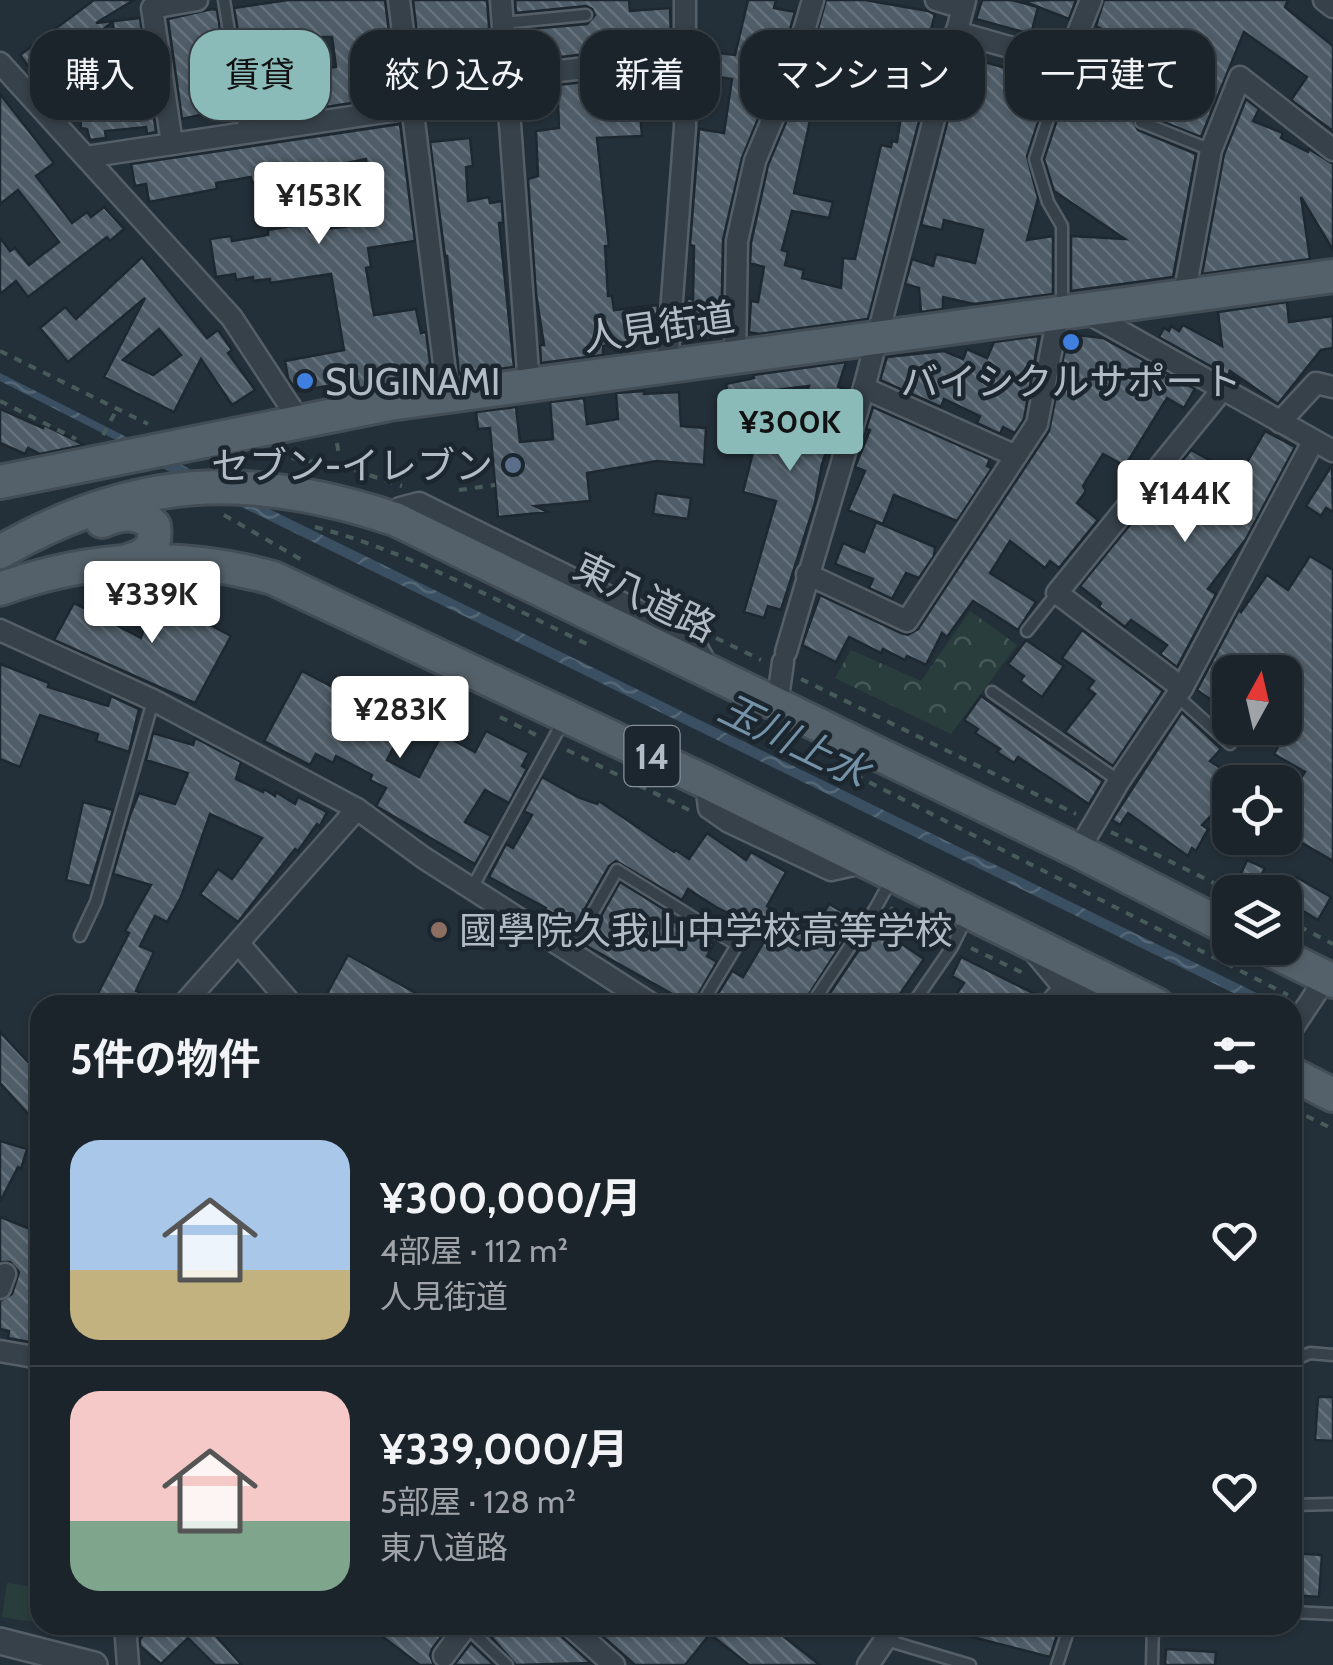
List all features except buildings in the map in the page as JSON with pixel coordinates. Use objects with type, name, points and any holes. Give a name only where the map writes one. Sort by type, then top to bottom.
[{"type":"main road","name":"人見街道","points":[[0,482],[299,420],[448,396],[1333,276]]},
{"type":"main road","name":"東八道路","points":[[4,550],[53,523],[97,506],[191,487],[254,487],[337,500],[394,518],[777,705],[1086,837],[1212,917]]},
{"type":"main road","points":[[4,550],[58,538],[112,516],[132,514],[149,520],[155,532],[148,553],[130,560]]},
{"type":"main road","name":"14","points":[[0,589],[74,566],[130,560],[210,563],[272,578],[706,782],[1138,995]]},
{"type":"main road","points":[[1302,965],[1330,979]]},
{"type":"main road","points":[[1302,1079],[1333,1095]]},
{"type":"street","points":[[172,144],[152,8],[197,0]]},
{"type":"street","points":[[398,0],[402,30]]},
{"type":"street","points":[[501,0],[503,30]]},
{"type":"street","points":[[684,0],[684,30]]},
{"type":"street","points":[[735,357],[738,242],[755,161],[791,75],[814,0]]},
{"type":"street","points":[[936,0],[964,4],[957,30]]},
{"type":"street","points":[[1079,30],[1090,0]]},
{"type":"street","points":[[1324,0],[1333,8]]},
{"type":"street","points":[[0,62],[232,318],[299,420]]},
{"type":"street","points":[[1184,296],[1210,150],[1240,77],[1333,150]]},
{"type":"street","points":[[86,157],[350,117]]},
{"type":"street","points":[[413,120],[448,396]]},
{"type":"street","points":[[509,120],[529,386]]},
{"type":"street","points":[[668,366],[684,120]]},
{"type":"street","points":[[777,705],[807,574],[864,388],[933,120]]},
{"type":"street","points":[[807,574],[907,621],[1037,424],[1069,314],[1222,390],[1333,452]]},
{"type":"street","points":[[1280,422],[1316,383],[1333,387]]},
{"type":"street","points":[[864,388],[1016,456]]},
{"type":"street","points":[[1179,692],[1057,593],[1222,390]]},
{"type":"street","points":[[1086,837],[1179,692],[1313,442]]},
{"type":"street","points":[[0,630],[153,700],[357,809],[637,995]]},
{"type":"street","points":[[193,995],[357,809]]},
{"type":"street","points":[[1024,938],[1061,984],[1082,995]]},
{"type":"street","points":[[239,944],[283,995]]},
{"type":"street","points":[[1302,1015],[1330,979]]},
{"type":"street","points":[[0,1351],[30,1356]]},
{"type":"street","points":[[126,1635],[128,1665]]},
{"type":"street","points":[[444,1656],[460,1635]]},
{"type":"street","points":[[581,1635],[614,1665]]},
{"type":"street","points":[[868,1665],[888,1635]]},
{"type":"street","points":[[0,1641],[94,1665]]},
{"type":"lane","points":[[224,0],[246,132]]},
{"type":"lane","points":[[503,23],[586,15]]},
{"type":"lane","points":[[1048,120],[1036,159],[1048,202],[1062,226],[1069,314]]},
{"type":"lane","points":[[1142,122],[1210,150]]},
{"type":"lane","points":[[1026,631],[1057,593]]},
{"type":"lane","points":[[992,692],[1119,781]]},
{"type":"lane","points":[[1179,692],[1212,726]]},
{"type":"lane","points":[[80,936],[96,902],[153,700]]},
{"type":"lane","points":[[472,888],[566,715]]},
{"type":"lane","points":[[817,995],[875,910],[880,868]]},
{"type":"lane","points":[[570,954],[618,870],[737,945],[707,995]]},
{"type":"lane","points":[[919,995],[952,947],[970,912]]},
{"type":"lane","points":[[1052,995],[1061,984]]},
{"type":"lane","points":[[1302,1357],[1310,1353],[1333,1355]]},
{"type":"lane","points":[[1302,1506],[1333,1504]]},
{"type":"lane","points":[[1302,1612],[1333,1614]]},
{"type":"lane","points":[[476,1635],[507,1665]]},
{"type":"lane","points":[[897,1635],[970,1665]]},
{"type":"lane","points":[[1057,1665],[1067,1635]]},
{"type":"lane","points":[[1152,1665],[1153,1635]]},
{"type":"path","points":[[0,351],[152,426]]},
{"type":"path","points":[[0,401],[82,442]]},
{"type":"path","points":[[100,442],[116,410]]},
{"type":"path","points":[[266,454],[351,469],[414,492]]},
{"type":"path","points":[[459,490],[495,485]]},
{"type":"path","points":[[304,524],[354,537],[593,647]]},
{"type":"path","points":[[708,634],[785,661],[1086,837],[1212,884]]},
{"type":"path","points":[[852,773],[1262,995]]},
{"type":"path","points":[[1302,928],[1333,944]]},
{"type":"path","points":[[1302,1114],[1333,1130]]},
{"type":"green space","points":[[970,611],[1017,645],[951,734],[835,678],[851,650],[921,681]]},
{"type":"green space","points":[[7,1583],[30,1586],[30,1621],[2,1617]]},
{"type":"water","points":[[0,373],[1261,995],[1238,995],[156,465],[0,381]]},
{"type":"place","name":"バイシクルサポート","points":[[1071,342]]},
{"type":"place","name":"SUGINAMI","points":[[305,381]]},
{"type":"place","name":"セブン-イレブン","points":[[513,465]]},
{"type":"place","name":"國學院久我山中学校高等学校","points":[[439,930]]},
{"type":"water label","name":"玉川上水","points":[[794,740]]}]
